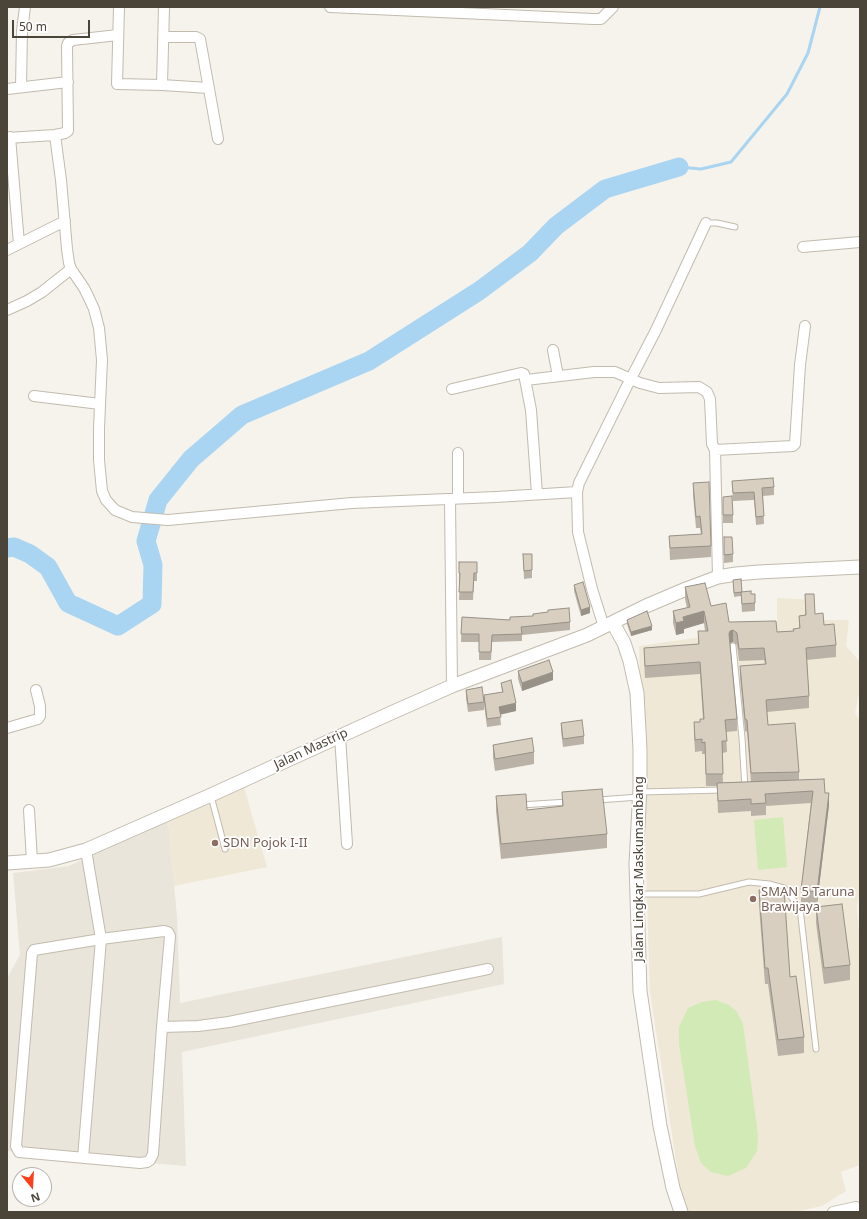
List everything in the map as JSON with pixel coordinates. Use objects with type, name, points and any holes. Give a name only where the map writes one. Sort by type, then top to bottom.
[{"type":"street","points":[[21,87],[22,31],[25,7]]},
{"type":"street","points":[[119,7],[117,84],[209,88]]},
{"type":"street","points":[[162,85],[164,7]]},
{"type":"street","points":[[330,7],[593,19],[601,19],[614,7]]},
{"type":"street","points":[[19,244],[11,189],[8,138],[55,135],[68,131],[68,43],[73,40],[118,35]]},
{"type":"street","points":[[164,37],[199,38],[201,42],[218,139]]},
{"type":"street","points":[[7,89],[68,82]]},
{"type":"street","points":[[55,135],[61,180],[67,249],[71,269],[88,296],[94,309],[99,328],[102,360],[99,460],[102,491],[106,500],[115,510],[132,517],[168,520],[352,503],[577,492]]},
{"type":"street","points":[[7,250],[64,221]]},
{"type":"street","points":[[609,625],[592,589],[578,532],[577,492],[579,483],[634,380],[707,223]]},
{"type":"street","points":[[803,247],[860,242]]},
{"type":"street","points":[[7,310],[42,292],[71,269]]},
{"type":"street","points":[[715,450],[793,446],[795,444],[800,365],[805,326]]},
{"type":"street","points":[[553,350],[558,376]]},
{"type":"street","points":[[526,380],[598,372],[616,372],[634,380],[659,388],[699,388],[706,392],[710,399],[712,444],[715,450],[718,577]]},
{"type":"street","points":[[452,389],[521,373],[524,374],[531,410],[537,494]]},
{"type":"street","points":[[34,396],[100,404]]},
{"type":"street","points":[[452,686],[454,499],[458,453]]},
{"type":"street","name":"Jalan Mastrip","points":[[7,863],[49,860],[86,850],[452,686],[533,656],[609,625],[646,606],[718,577],[758,572],[860,567]]},
{"type":"street","name":"Jalan Lingkar Maskumambang","points":[[609,625],[624,643],[630,661],[637,693],[640,749],[636,864],[640,991],[646,1042],[665,1156],[681,1212]]},
{"type":"street","points":[[7,728],[40,716],[36,690]]},
{"type":"street","points":[[340,736],[347,844]]},
{"type":"street","points":[[29,810],[32,861]]},
{"type":"street","points":[[83,1158],[101,939],[86,850]]},
{"type":"street","points":[[164,932],[170,934],[162,1027],[153,1154],[150,1160],[140,1163],[21,1153],[16,1148],[32,953],[34,950],[101,939],[164,932]]},
{"type":"street","points":[[162,1027],[198,1026],[229,1022],[488,969]]},
{"type":"street","points":[[832,1212],[856,1207]]},
{"type":"lane","points":[[707,223],[735,227]]},
{"type":"lane","points":[[733,646],[742,738],[745,789]]},
{"type":"lane","points":[[738,789],[753,789]]},
{"type":"lane","points":[[594,800],[639,795],[730,790]]},
{"type":"lane","points":[[210,795],[225,849]]},
{"type":"lane","points":[[516,806],[570,802]]},
{"type":"lane","points":[[637,894],[699,894],[749,882],[769,884],[784,888],[800,908],[816,1049]]},
{"type":"shaded area","name":"SMAN 5 Taruna Brawijaya","points":[[777,598],[815,600],[815,620],[849,620],[846,646],[860,662],[860,688],[855,713],[860,721],[860,889],[857,908],[860,947],[860,1165],[841,1172],[846,1191],[822,1206],[794,1212],[688,1212],[681,1193],[650,992],[639,646],[777,626]]},
{"type":"shaded area","name":"SDN Pojok I-II","points":[[244,787],[267,867],[174,886],[168,819]]},
{"type":"shaded area","points":[[168,819],[177,916],[180,1003],[502,937],[504,984],[182,1052],[186,1166],[7,1151],[7,978],[20,955],[13,873],[69,866]]},
{"type":"green space","points":[[783,817],[787,867],[758,870],[754,820]]},
{"type":"green space","points":[[716,1000],[729,1005],[737,1012],[743,1024],[758,1135],[757,1151],[746,1168],[728,1176],[711,1172],[701,1163],[695,1146],[679,1044],[679,1027],[688,1008],[702,1002]]},
{"type":"building","points":[[773,478],[774,487],[762,488],[764,516],[756,517],[754,492],[733,493],[732,481]]},
{"type":"building","points":[[709,482],[711,546],[670,548],[669,536],[702,534],[700,516],[696,517],[693,483]]},
{"type":"building","points":[[732,496],[733,515],[723,515],[723,497]]},
{"type":"building","points":[[724,537],[732,537],[733,554],[724,555]]},
{"type":"building","points":[[523,554],[532,554],[532,570],[524,571]]},
{"type":"building","points":[[459,562],[477,562],[477,573],[474,573],[473,592],[459,592]]},
{"type":"building","points":[[741,579],[742,592],[734,593],[733,580]]},
{"type":"building","points":[[583,582],[590,607],[581,610],[574,585]]},
{"type":"building","points":[[705,583],[711,606],[726,603],[729,622],[776,621],[777,632],[794,631],[793,629],[800,628],[799,616],[806,615],[805,594],[814,594],[815,614],[823,613],[824,625],[834,624],[836,645],[806,648],[809,696],[766,700],[768,725],[795,723],[799,772],[751,773],[747,720],[745,719],[740,666],[766,664],[764,648],[739,649],[737,633],[733,630],[730,631],[729,634],[737,719],[725,720],[727,741],[722,741],[723,774],[706,774],[705,742],[702,743],[702,739],[695,740],[694,722],[700,722],[700,719],[704,719],[700,662],[645,666],[644,648],[699,644],[698,631],[708,631],[704,611],[683,617],[684,621],[676,623],[673,611],[690,607],[685,587]]},
{"type":"building","points":[[751,591],[751,594],[755,594],[755,603],[742,604],[741,592]]},
{"type":"building","points":[[569,608],[570,622],[521,627],[522,634],[492,635],[491,652],[479,652],[479,634],[461,634],[462,617],[510,620],[510,617],[533,616],[533,614],[548,612],[548,610]]},
{"type":"building","points":[[647,611],[652,626],[631,632],[627,620]]},
{"type":"building","points":[[549,660],[553,672],[522,683],[518,671]]},
{"type":"building","points":[[511,680],[516,703],[499,707],[501,717],[487,719],[484,695],[503,692],[501,683]]},
{"type":"building","points":[[482,687],[484,702],[468,704],[466,690]]},
{"type":"building","points":[[582,720],[584,736],[563,739],[561,723]]},
{"type":"building","points":[[532,738],[534,752],[495,759],[493,745]]},
{"type":"building","points":[[824,779],[825,793],[829,793],[817,892],[801,890],[813,791],[765,794],[766,803],[751,804],[751,799],[718,801],[717,783]]},
{"type":"building","points":[[602,789],[607,834],[501,844],[496,796],[526,794],[527,810],[563,806],[562,792]]},
{"type":"building","points":[[784,888],[790,977],[796,976],[804,1037],[778,1040],[768,968],[765,968],[759,890]]},
{"type":"building","points":[[842,904],[850,965],[824,968],[816,907]]},
{"type":"waterway","points":[[679,167],[701,169],[731,162],[787,94],[808,53],[820,7]]},
{"type":"waterway","points":[[7,548],[14,547],[30,554],[48,567],[68,603],[118,626],[152,604],[153,565],[146,541],[158,500],[191,459],[242,415],[369,361],[479,291],[530,253],[556,226],[605,189],[679,167]]},
{"type":"place","name":"SDN Pojok I-II","points":[[215,843]]},
{"type":"place","name":"SMAN 5 Taruna Brawijaya","points":[[753,899]]}]
